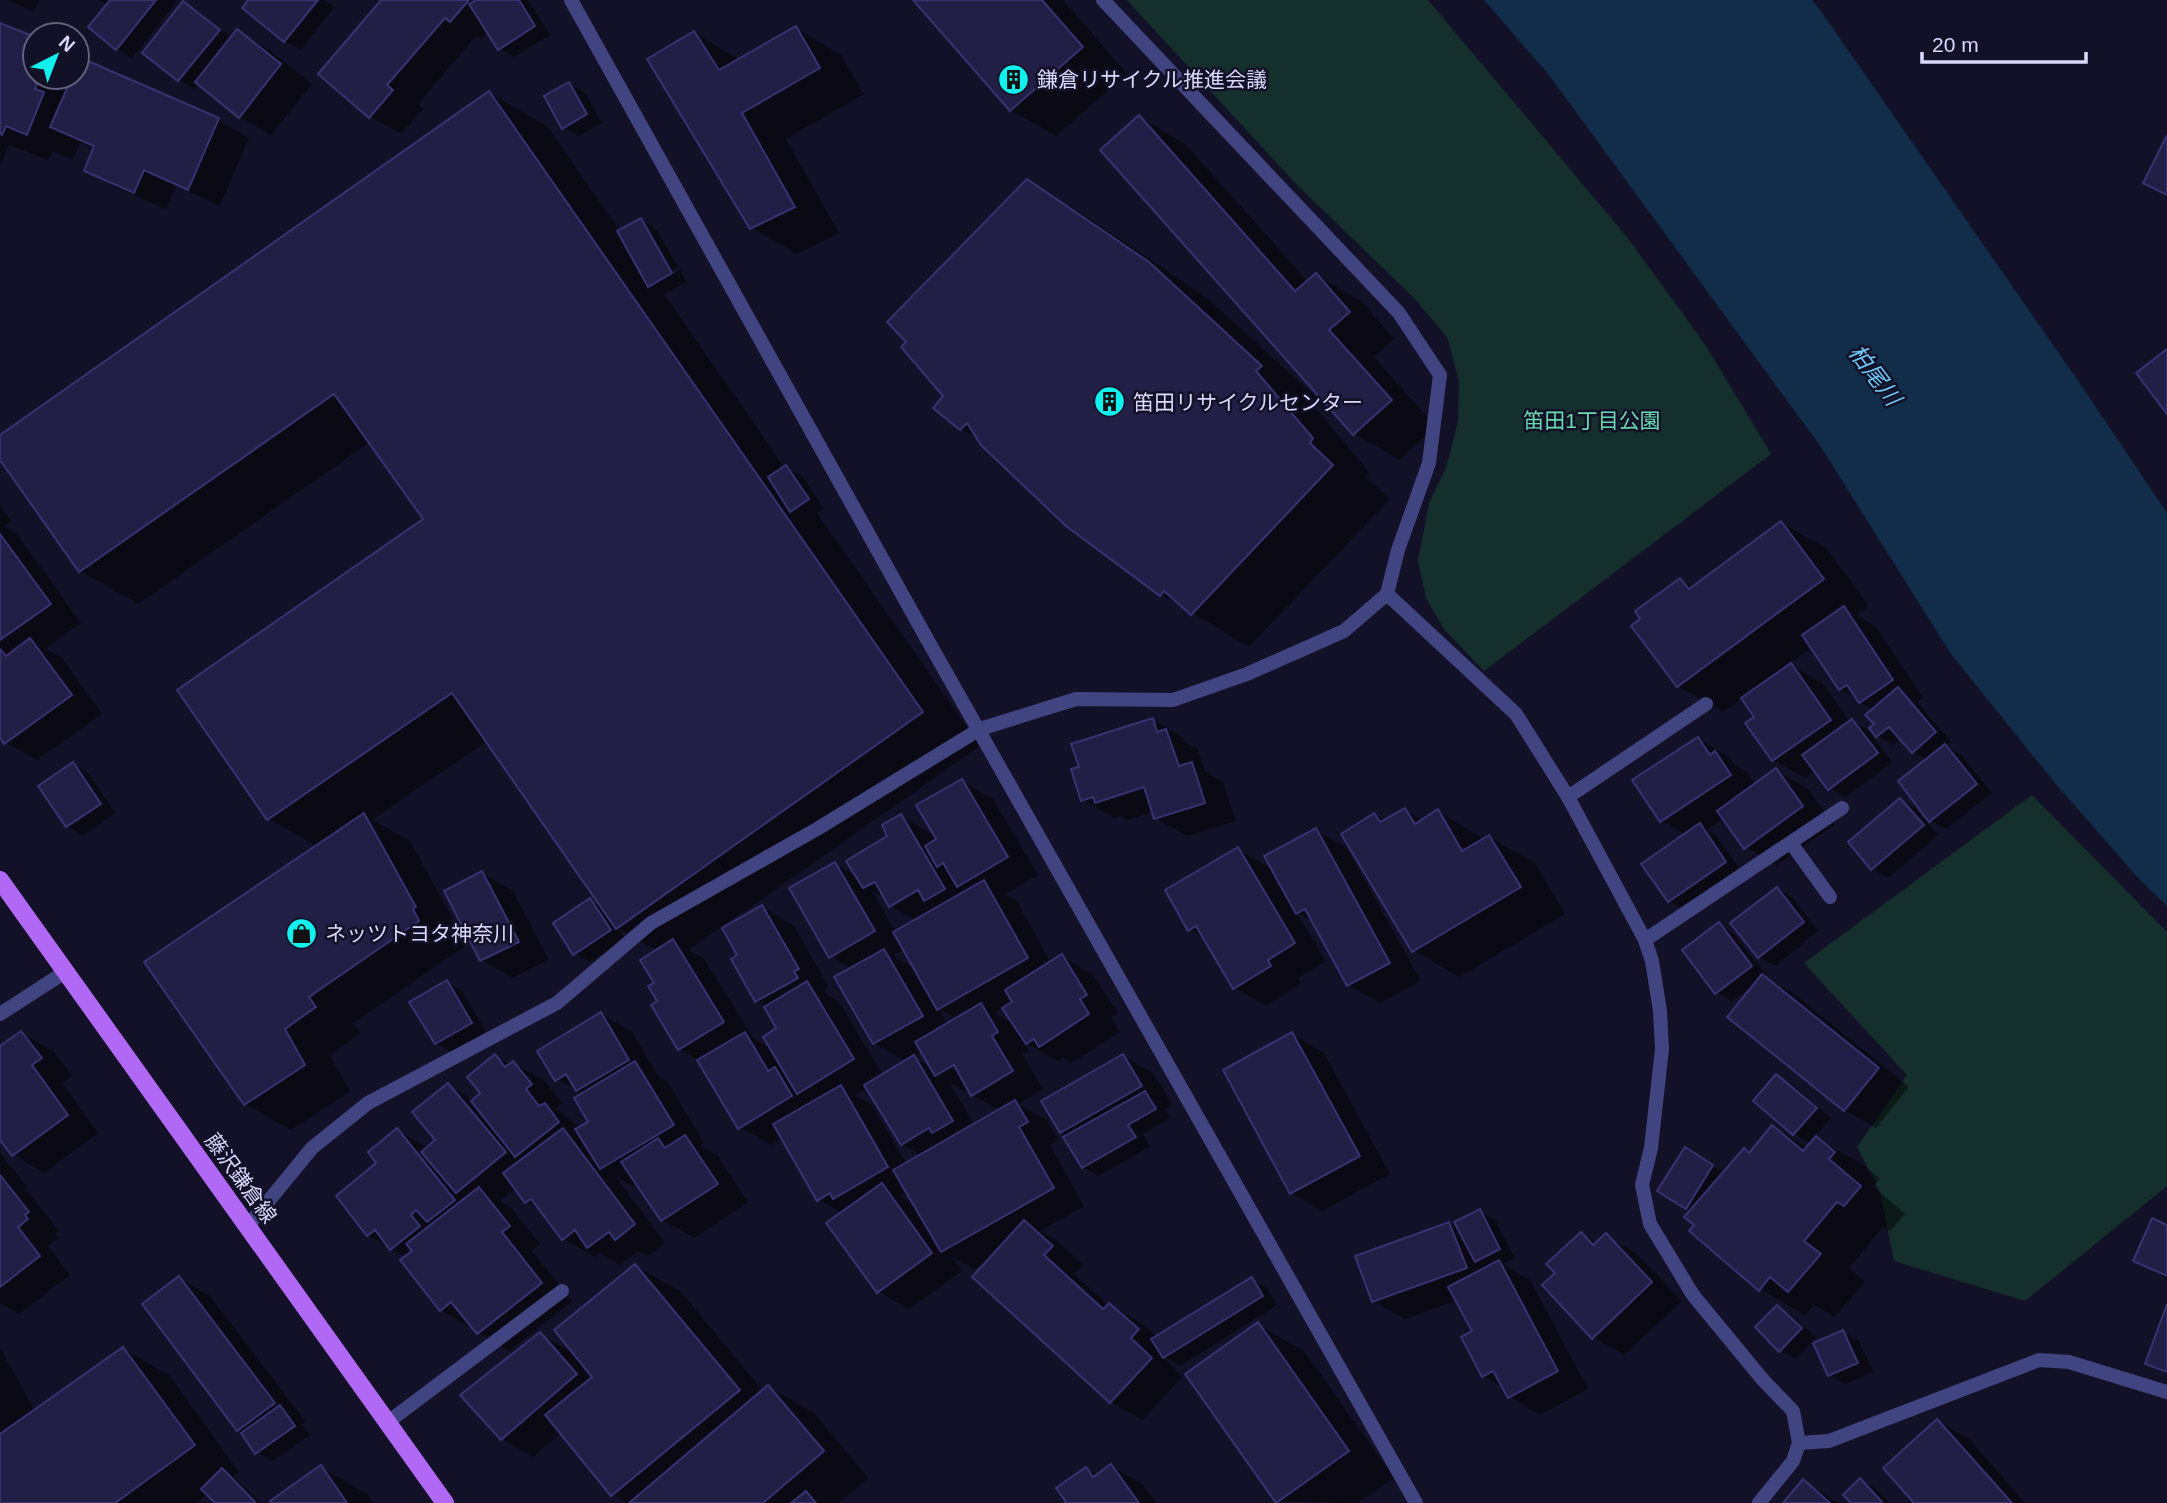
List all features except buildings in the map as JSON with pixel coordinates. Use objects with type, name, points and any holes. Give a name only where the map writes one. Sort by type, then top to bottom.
[{"type":"main road","name":"藤沢鎌倉線","points":[[0,880],[445,1503]]},
{"type":"street","points":[[571,0],[927,639],[1416,1503]]},
{"type":"street","points":[[248,1226],[312,1148],[368,1103],[557,1003],[651,923],[817,829],[980,729],[1076,699],[1173,700],[1247,674],[1343,631],[1387,594],[1398,550],[1429,463],[1440,375],[1399,313],[1103,0]]},
{"type":"street","points":[[1387,594],[1516,714],[1568,797],[1645,940],[1652,961],[1660,1011],[1662,1049],[1651,1148],[1642,1185],[1650,1224],[1693,1295],[1763,1380],[1793,1411],[1799,1443],[1793,1461],[1759,1503]]},
{"type":"street","points":[[1568,797],[1706,704]]},
{"type":"street","points":[[1645,940],[1842,808]]},
{"type":"street","points":[[1791,843],[1830,897]]},
{"type":"street","points":[[0,1014],[65,972]]},
{"type":"street","points":[[388,1422],[562,1291]]},
{"type":"street","points":[[1799,1443],[1829,1441],[2039,1360],[2069,1362],[2167,1392]]},
{"type":"green space","name":"笛田1丁目公園","points":[[1127,0],[1428,0],[1627,237],[1706,346],[1771,454],[1484,671],[1444,629],[1426,598],[1418,561],[1429,503],[1446,468],[1458,422],[1459,381],[1447,337],[1413,297],[1295,183]]},
{"type":"green space","points":[[2032,795],[2167,932],[2167,1186],[2025,1301],[1894,1261],[1880,1192],[1857,1147],[1907,1075],[1804,963]]},
{"type":"water","name":"柏尾川","points":[[1484,0],[1812,0],[1825,17],[2167,513],[2167,906],[2141,881],[2054,782],[1951,654],[1821,447],[1549,75]]},
{"type":"place","name":"鎌倉リサイクル推進会議","points":[[1014,79]]},
{"type":"place","name":"笛田リサイクルセンター","points":[[1110,402]]},
{"type":"place","name":"ネッツトヨタ神奈川","points":[[302,933]]}]
